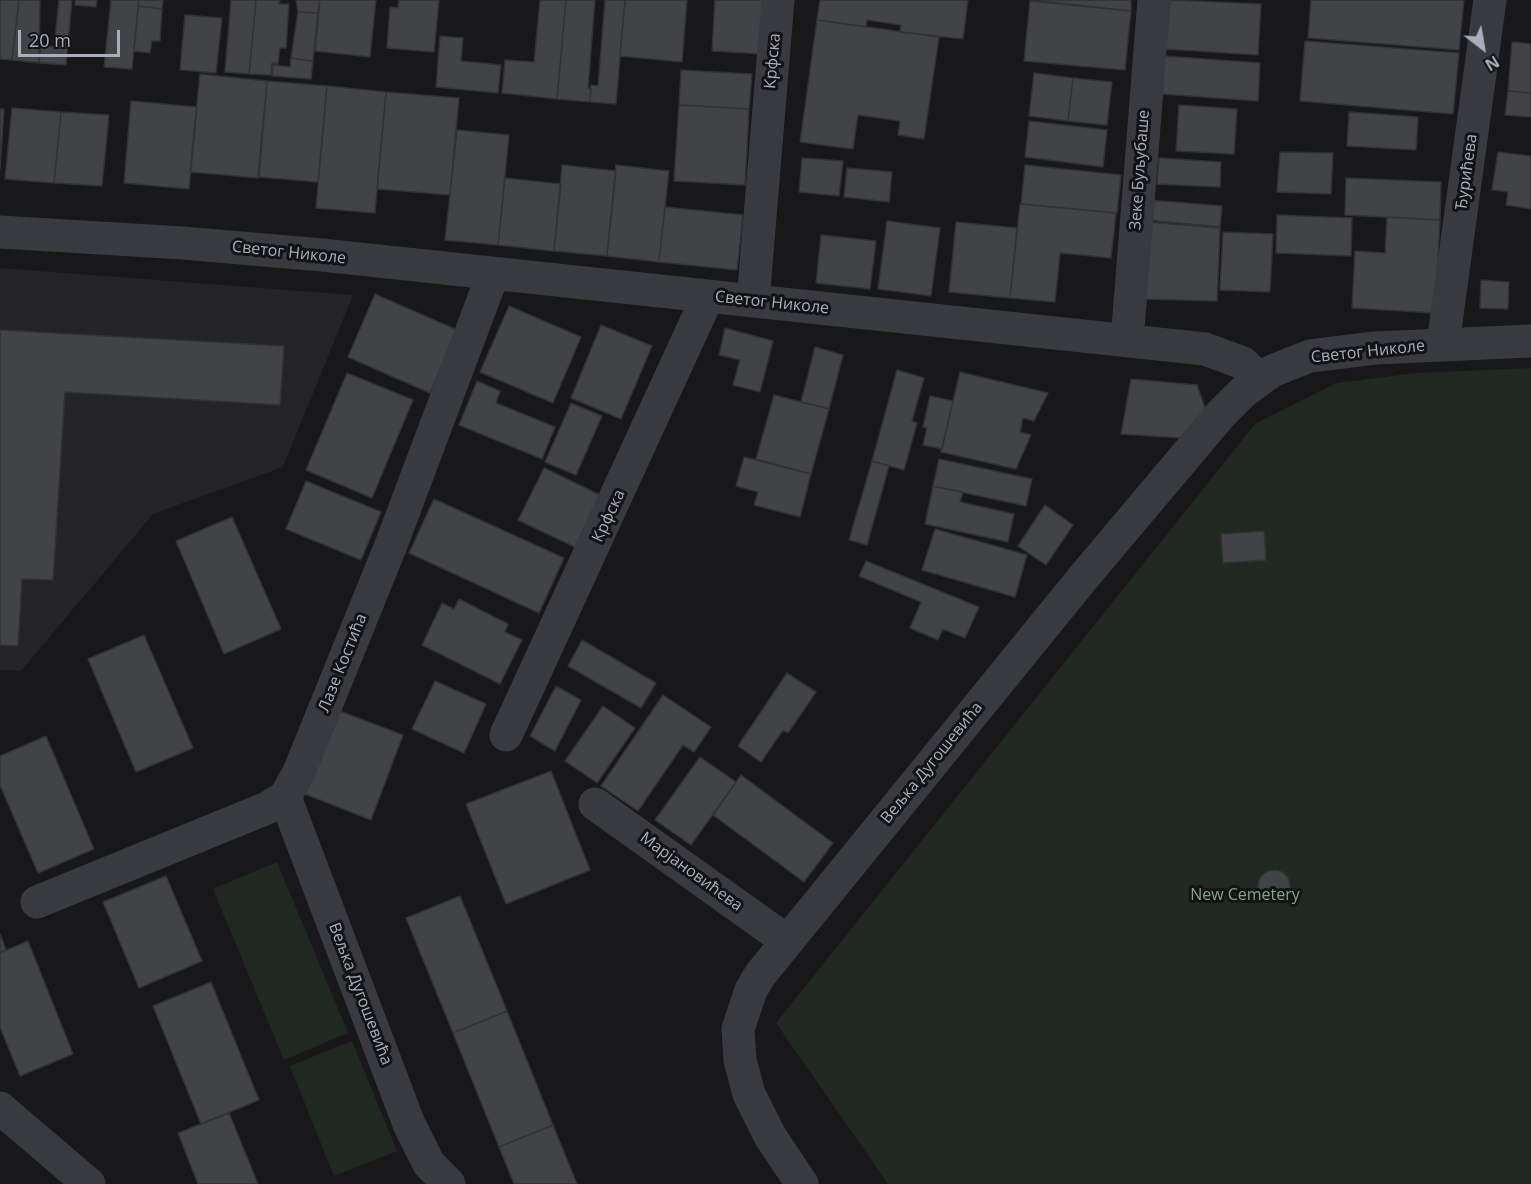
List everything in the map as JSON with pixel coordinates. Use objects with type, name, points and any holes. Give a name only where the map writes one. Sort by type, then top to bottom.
[{"type":"street","name":"Крфска","points":[[753,301],[778,0]]},
{"type":"street","name":"Зеке Буљубаше","points":[[1127,340],[1154,0]]},
{"type":"street","name":"Ђурићева","points":[[1443,344],[1490,0]]},
{"type":"street","name":"Светог Николе","points":[[0,232],[183,243],[1205,349],[1243,363],[1260,378],[1281,366],[1310,356],[1375,348],[1531,341]]},
{"type":"street","name":"Лазе Костића","points":[[36,902],[267,808],[285,796],[299,772],[386,556],[493,274]]},
{"type":"street","name":"Крфска","points":[[506,735],[708,296]]},
{"type":"street","name":"Вељка Дугошевића","points":[[799,1183],[770,1136],[749,1094],[740,1060],[738,1029],[745,1004],[760,975],[1082,579],[1208,429],[1242,393],[1260,378]]},
{"type":"street","name":"Вељка Дугошевића","points":[[285,796],[409,1124],[429,1164],[449,1184]]},
{"type":"street","name":"Марјановићева","points":[[595,804],[787,941]]},
{"type":"street","points":[[0,1108],[89,1184]]},
{"type":"shaded area","points":[[0,268],[353,295],[283,467],[153,514],[21,671],[0,670]]},
{"type":"green space","name":"New Cemetery","points":[[1531,368],[1531,1184],[888,1184],[776,1023],[1255,424],[1337,383],[1416,373]]},
{"type":"green space","points":[[277,862],[348,1033],[284,1060],[213,889]]},
{"type":"green space","points":[[352,1041],[397,1151],[334,1176],[290,1066]]},
{"type":"building","points":[[0,0],[19,0],[12,60],[0,59]]},
{"type":"building","points":[[19,0],[40,0],[39,63],[12,60]]},
{"type":"building","points":[[59,0],[72,0],[66,65],[39,63],[41,45],[54,47]]},
{"type":"building","points":[[75,0],[97,0],[96,7],[75,5]]},
{"type":"building","points":[[111,0],[139,0],[132,69],[104,67]]},
{"type":"building","points":[[139,0],[163,0],[162,9],[138,6]]},
{"type":"building","points":[[231,0],[256,0],[249,74],[225,72]]},
{"type":"building","points":[[256,0],[280,0],[279,4],[289,4],[286,48],[280,48],[278,64],[272,63],[271,75],[249,74]]},
{"type":"building","points":[[296,0],[320,0],[318,13],[298,12]]},
{"type":"building","points":[[320,0],[376,0],[370,57],[315,51]]},
{"type":"building","points":[[399,0],[439,0],[434,52],[387,48],[390,7],[398,8]]},
{"type":"building","points":[[540,0],[566,0],[557,99],[502,93],[505,60],[534,62]]},
{"type":"building","points":[[566,0],[595,0],[588,88],[591,89],[590,102],[557,99]]},
{"type":"building","points":[[605,0],[625,0],[616,104],[590,102],[591,85],[598,86]]},
{"type":"building","points":[[625,0],[687,0],[682,62],[620,56]]},
{"type":"building","points":[[715,0],[766,0],[763,54],[712,51]]},
{"type":"building","points":[[820,0],[968,0],[963,39],[900,32],[901,25],[867,20],[866,27],[817,20]]},
{"type":"building","points":[[1030,0],[1131,0],[1131,11]]},
{"type":"building","points":[[1170,0],[1261,4],[1258,55],[1166,49]]},
{"type":"building","points":[[1311,0],[1464,0],[1459,50],[1308,38]]},
{"type":"building","points":[[1030,1],[1131,11],[1125,70],[1024,61]]},
{"type":"building","points":[[138,6],[162,9],[160,41],[152,41],[150,53],[134,51]]},
{"type":"building","points":[[298,12],[318,13],[313,61],[291,58]]},
{"type":"building","points":[[185,15],[222,18],[216,73],[180,70]]},
{"type":"building","points":[[817,20],[939,37],[924,139],[898,135],[900,121],[858,115],[853,149],[800,142]]},
{"type":"building","points":[[440,36],[463,38],[461,61],[501,65],[498,93],[436,87]]},
{"type":"building","points":[[1305,41],[1459,53],[1453,114],[1300,101]]},
{"type":"building","points":[[1512,42],[1531,44],[1531,93],[1508,91]]},
{"type":"building","points":[[1164,56],[1260,63],[1258,101],[1161,94]]},
{"type":"building","points":[[291,58],[313,61],[311,79],[272,76],[273,65],[290,67]]},
{"type":"building","points":[[681,70],[752,74],[749,109],[679,105]]},
{"type":"building","points":[[1034,73],[1073,78],[1068,121],[1029,116]]},
{"type":"building","points":[[200,74],[267,81],[258,178],[190,172]]},
{"type":"building","points":[[1073,78],[1112,82],[1107,125],[1068,121]]},
{"type":"building","points":[[267,81],[327,86],[318,182],[259,177]]},
{"type":"building","points":[[327,86],[386,92],[375,213],[316,208]]},
{"type":"building","points":[[1508,91],[1531,93],[1531,117],[1505,115]]},
{"type":"building","points":[[386,92],[459,98],[450,195],[377,189]]},
{"type":"building","points":[[131,101],[197,107],[189,189],[124,183]]},
{"type":"building","points":[[679,105],[749,109],[745,185],[674,181]]},
{"type":"building","points":[[1179,105],[1237,109],[1234,154],[1176,151]]},
{"type":"building","points":[[12,108],[61,112],[54,183],[5,179]]},
{"type":"building","points":[[0,109],[4,109],[0,169]]},
{"type":"building","points":[[61,112],[109,115],[102,186],[54,183]]},
{"type":"building","points":[[1349,112],[1418,117],[1416,150],[1347,146]]},
{"type":"building","points":[[1029,121],[1107,130],[1103,167],[1025,157]]},
{"type":"building","points":[[457,130],[509,135],[498,245],[445,240]]},
{"type":"building","points":[[1280,152],[1333,153],[1331,194],[1277,192]]},
{"type":"building","points":[[1498,152],[1531,156],[1531,209],[1506,205],[1508,192],[1492,190]]},
{"type":"building","points":[[802,158],[843,161],[839,196],[799,192]]},
{"type":"building","points":[[1159,158],[1221,162],[1220,187],[1157,184]]},
{"type":"building","points":[[562,165],[616,171],[607,256],[554,251]]},
{"type":"building","points":[[616,165],[669,171],[659,262],[607,256]]},
{"type":"building","points":[[1025,165],[1121,175],[1117,213],[1021,204]]},
{"type":"building","points":[[847,168],[892,172],[889,202],[844,197]]},
{"type":"building","points":[[505,178],[561,184],[554,251],[498,245]]},
{"type":"building","points":[[1346,178],[1441,182],[1440,220],[1345,215]]},
{"type":"building","points":[[1149,200],[1222,206],[1220,227],[1147,220]]},
{"type":"building","points":[[1020,204],[1116,213],[1111,258],[1060,253],[1055,302],[1010,298]]},
{"type":"building","points":[[665,207],[743,215],[737,270],[659,262]]},
{"type":"building","points":[[1277,215],[1352,218],[1351,256],[1276,253]]},
{"type":"building","points":[[1387,217],[1440,220],[1435,313],[1352,308],[1355,251],[1385,253]]},
{"type":"building","points":[[887,221],[940,228],[931,296],[878,289]]},
{"type":"building","points":[[956,222],[1017,228],[1010,298],[949,292]]},
{"type":"building","points":[[1147,222],[1220,228],[1217,301],[1144,299]]},
{"type":"building","points":[[1223,232],[1273,234],[1270,292],[1220,290]]},
{"type":"building","points":[[821,235],[876,241],[870,289],[816,283]]},
{"type":"building","points":[[1481,280],[1509,282],[1508,309],[1480,308]]},
{"type":"building","points":[[375,294],[457,330],[430,393],[348,357]]},
{"type":"building","points":[[509,306],[581,337],[553,403],[480,372]]},
{"type":"building","points":[[601,325],[652,346],[621,419],[571,398]]},
{"type":"building","points":[[725,328],[773,341],[760,392],[733,385],[740,360],[719,355]]},
{"type":"building","points":[[0,330],[284,346],[280,405],[65,392],[53,580],[22,579],[18,646],[0,645]]},
{"type":"building","points":[[815,347],[843,355],[829,409],[801,402]]},
{"type":"building","points":[[897,370],[924,378],[912,421],[917,423],[904,470],[872,461]]},
{"type":"building","points":[[960,372],[1048,393],[1034,421],[1023,418],[1020,432],[1031,435],[1016,469],[941,452]]},
{"type":"building","points":[[347,373],[413,400],[372,498],[306,470]]},
{"type":"building","points":[[1131,379],[1197,385],[1210,422],[1197,439],[1121,434]]},
{"type":"building","points":[[477,381],[500,391],[496,403],[555,427],[542,459],[459,425]]},
{"type":"building","points":[[774,395],[829,409],[811,474],[756,459]]},
{"type":"building","points":[[930,396],[953,401],[942,449],[923,445],[927,428],[923,427]]},
{"type":"building","points":[[571,403],[602,416],[576,475],[545,462]]},
{"type":"building","points":[[744,457],[811,474],[800,517],[754,505],[758,492],[736,486]]},
{"type":"building","points":[[939,459],[1032,479],[1026,506],[933,486]]},
{"type":"building","points":[[872,461],[889,466],[867,545],[849,540]]},
{"type":"building","points":[[544,468],[600,495],[575,547],[518,520]]},
{"type":"building","points":[[306,481],[381,512],[361,560],[286,529]]},
{"type":"building","points":[[933,486],[963,492],[960,502],[1014,514],[1008,542],[925,524]]},
{"type":"building","points":[[434,499],[564,558],[539,613],[409,553]]},
{"type":"building","points":[[1045,505],[1073,525],[1046,565],[1018,546]]},
{"type":"building","points":[[232,517],[281,629],[224,654],[176,541]]},
{"type":"building","points":[[935,529],[1027,555],[1015,597],[922,570]]},
{"type":"building","points":[[1264,531],[1266,560],[1223,563],[1221,534]]},
{"type":"building","points":[[866,561],[979,607],[965,638],[943,629],[938,640],[910,628],[921,602],[859,576]]},
{"type":"building","points":[[459,599],[508,624],[505,632],[522,640],[500,684],[422,645],[442,603],[454,609]]},
{"type":"building","points":[[144,635],[193,748],[136,772],[88,659]]},
{"type":"building","points":[[582,640],[656,683],[641,708],[568,666]]},
{"type":"building","points":[[787,673],[816,692],[788,733],[783,730],[761,762],[738,746]]},
{"type":"building","points":[[435,681],[486,704],[464,753],[412,729]]},
{"type":"building","points":[[556,686],[581,700],[555,751],[530,736]]},
{"type":"building","points":[[663,695],[711,727],[694,752],[683,745],[638,811],[601,786]]},
{"type":"building","points":[[603,706],[635,728],[597,783],[565,761]]},
{"type":"building","points":[[337,710],[403,735],[371,820],[305,794]]},
{"type":"building","points":[[46,736],[94,849],[38,873],[0,785],[0,756]]},
{"type":"building","points":[[700,757],[736,782],[691,845],[655,820]]},
{"type":"building","points":[[551,771],[590,870],[506,904],[466,804]]},
{"type":"building","points":[[741,775],[833,843],[804,882],[713,815]]},
{"type":"building","points":[[1274,870],[1285,875],[1290,886],[1285,897],[1274,902],[1263,897],[1258,886],[1263,875]]},
{"type":"building","points":[[166,876],[202,961],[139,988],[103,902]]},
{"type":"building","points":[[460,896],[507,1011],[453,1033],[406,918]]},
{"type":"building","points":[[0,934],[6,950],[0,952]]},
{"type":"building","points":[[28,941],[73,1054],[20,1076],[0,1027],[0,953]]},
{"type":"building","points":[[211,982],[259,1100],[201,1124],[153,1006]]},
{"type":"building","points":[[507,1011],[553,1125],[499,1147],[453,1033]]},
{"type":"building","points":[[229,1113],[258,1184],[198,1184],[178,1133]]},
{"type":"building","points":[[553,1125],[577,1184],[514,1184],[499,1147]]}]
